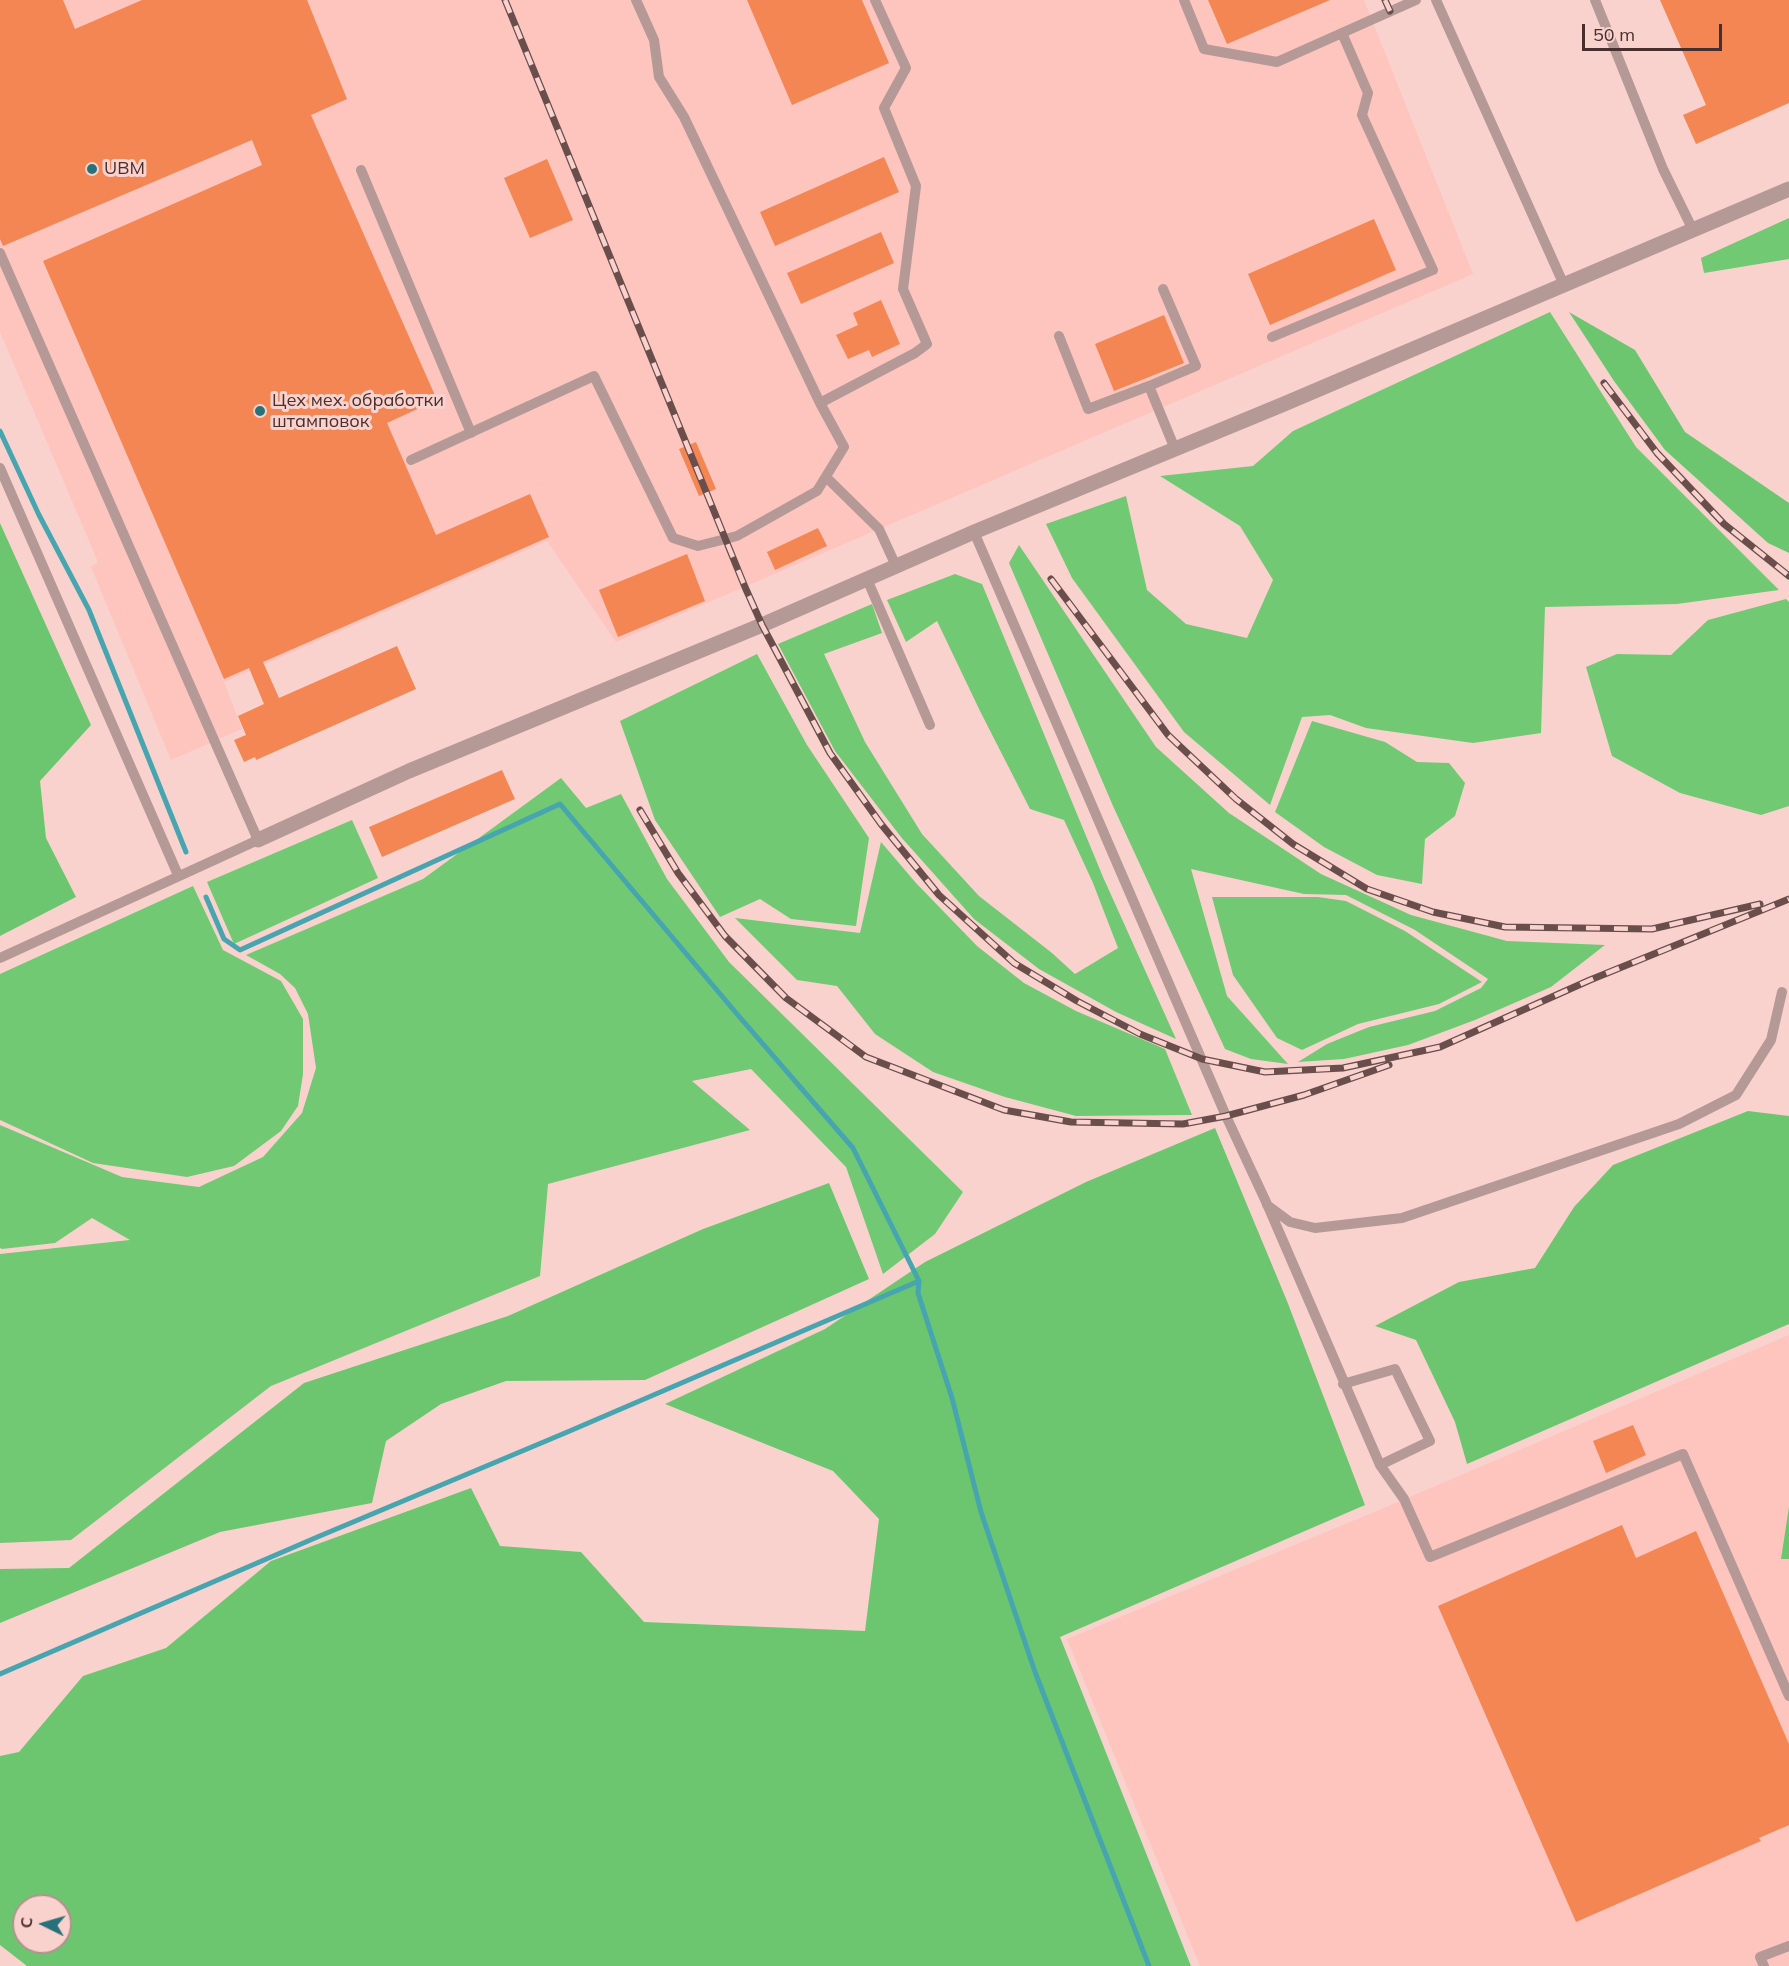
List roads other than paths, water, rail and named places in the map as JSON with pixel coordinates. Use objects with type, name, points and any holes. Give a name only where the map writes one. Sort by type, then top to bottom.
[{"type":"street","points":[[258,840],[410,771],[762,626],[974,532],[1789,189]]},
{"type":"lane","points":[[411,460],[594,376],[673,538],[698,546],[737,536],[817,491],[844,447],[820,403],[684,117],[659,77],[654,40],[636,0]]},
{"type":"lane","points":[[820,403],[915,353],[927,344],[903,289],[916,186],[884,108],[906,68],[875,0]]},
{"type":"lane","points":[[1184,0],[1204,49],[1277,62],[1416,0]]},
{"type":"lane","points":[[1436,0],[1564,285]]},
{"type":"lane","points":[[1595,0],[1663,169],[1693,230]]},
{"type":"lane","points":[[1272,337],[1433,270],[1362,114],[1368,93],[1342,33]]},
{"type":"lane","points":[[361,170],[471,433]]},
{"type":"lane","points":[[0,253],[258,840],[0,958]]},
{"type":"lane","points":[[1059,336],[1088,409],[1196,366],[1163,289]]},
{"type":"lane","points":[[1149,386],[1175,449]]},
{"type":"lane","points":[[0,468],[178,875]]},
{"type":"lane","points":[[826,477],[879,529],[896,566]]},
{"type":"lane","points":[[974,532],[1343,1384],[1380,1465],[1404,1500],[1430,1557],[1683,1454],[1789,1696]]},
{"type":"lane","points":[[867,579],[930,725]]},
{"type":"lane","points":[[1267,1204],[1290,1222],[1316,1228],[1402,1218],[1679,1124],[1736,1095],[1771,1040],[1782,992]]},
{"type":"lane","points":[[1343,1384],[1395,1369],[1430,1442],[1380,1465]]},
{"type":"lane","points":[[1764,1966],[1760,1957],[1789,1946]]},
{"type":"waterway","points":[[0,431],[39,515],[89,610],[186,852]]},
{"type":"waterway","points":[[206,897],[224,939],[240,950],[560,804],[853,1148],[919,1281],[918,1293],[952,1398],[981,1512],[1035,1672],[1149,1966]]},
{"type":"waterway","points":[[0,1674],[919,1281]]},
{"type":"railway","points":[[505,0],[762,625],[830,753],[881,824],[939,895],[1014,963],[1077,1001],[1140,1034],[1202,1059],[1265,1072],[1343,1068],[1440,1047],[1590,980],[1789,899]]},
{"type":"railway","points":[[1385,0],[1390,11]]},
{"type":"railway","points":[[1604,383],[1657,453],[1724,524],[1789,576]]},
{"type":"railway","points":[[1051,579],[1168,735],[1236,799],[1293,844],[1367,889],[1433,912],[1505,927],[1652,929],[1760,904]]},
{"type":"railway","points":[[640,810],[678,873],[725,936],[786,998],[866,1057],[1004,1110],[1071,1122],[1183,1124],[1226,1116],[1304,1095],[1389,1065]]},
{"type":"place","name":"UBM","points":[[92,169]]},
{"type":"place","name":"Цех мех. обработки штамповок","points":[[260,411]]}]
